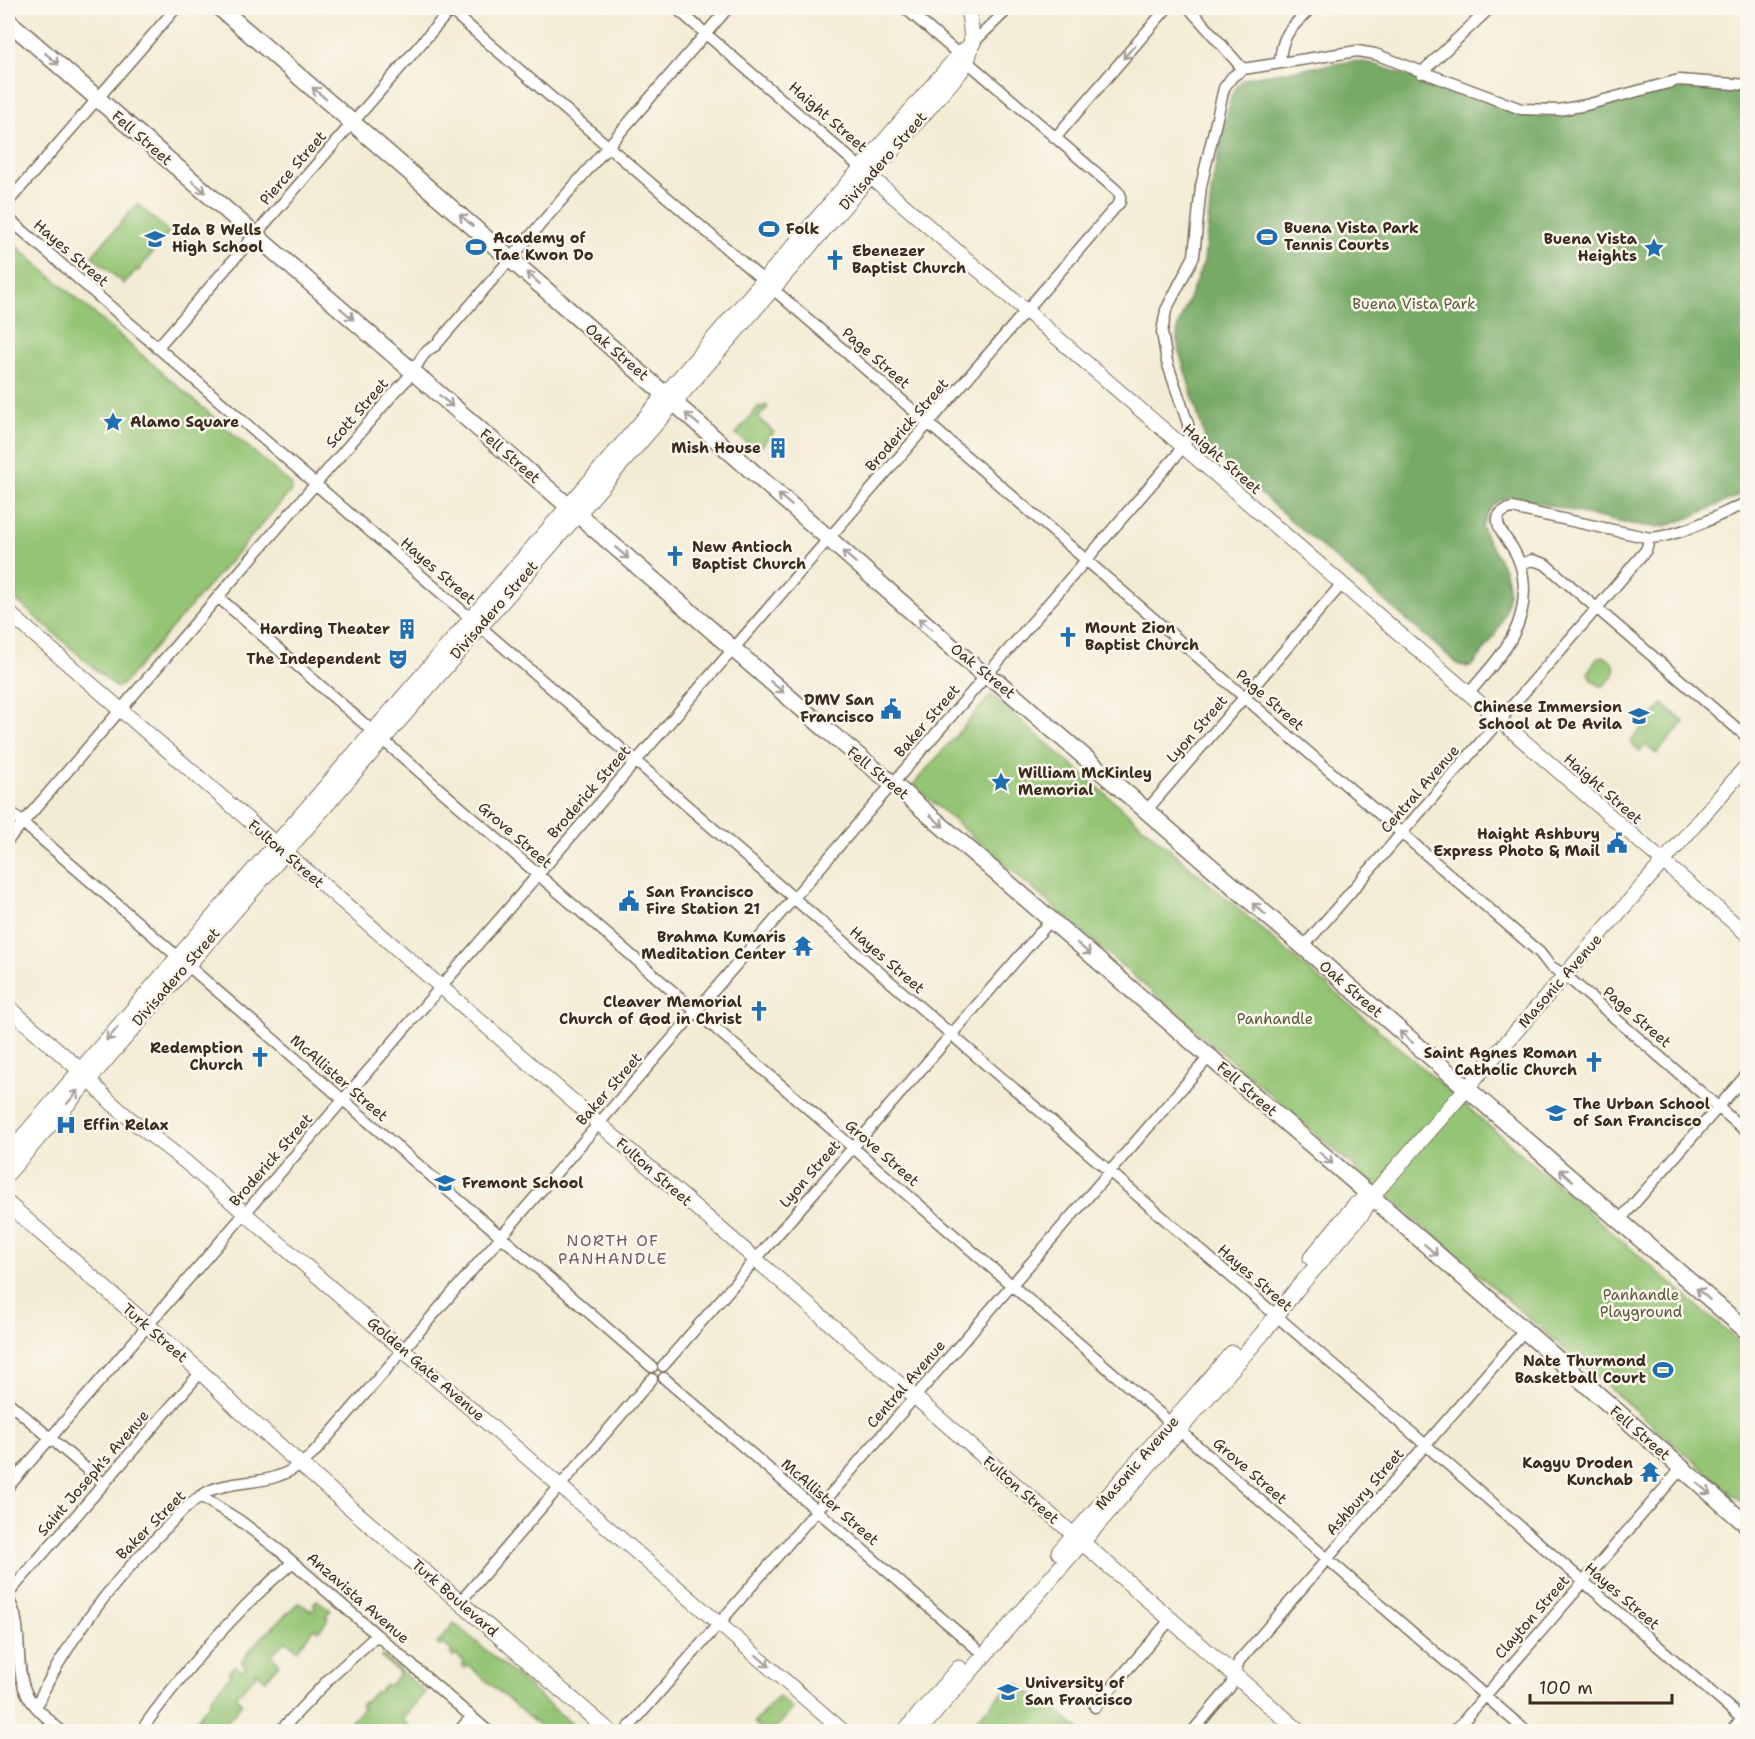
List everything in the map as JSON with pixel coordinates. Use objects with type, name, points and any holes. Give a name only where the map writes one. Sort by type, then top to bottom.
[{"type":"main road","name":"Oak Street","points":[[220,8],[511,259],[985,676],[999,684],[1748,1332]]},
{"type":"main road","points":[[968,8],[973,43]]},
{"type":"main road","name":"Fell Street","points":[[8,21],[733,649],[1051,920],[1748,1526]]},
{"type":"main road","name":"Divisadero Street","points":[[8,1154],[85,1074],[866,172],[963,58],[973,43]]},
{"type":"main road","name":"Golden Gate Avenue","points":[[8,1007],[85,1074]]},
{"type":"main road","name":"Divisadero Street","points":[[8,1173],[85,1074]]},
{"type":"main road","name":"Masonic Avenue","points":[[918,1731],[1078,1539],[1272,1313],[1363,1212],[1371,1197],[1466,1089]]},
{"type":"main road","name":"Turk Street","points":[[8,1204],[201,1372],[239,1410],[300,1464]]},
{"type":"main road","name":"Turk Boulevard","points":[[300,1464],[610,1731]]},
{"type":"main road","name":"Masonic Avenue","points":[[904,1731],[976,1648],[1078,1539]]},
{"type":"main road","name":"Fulton Street","points":[[1078,1539],[1300,1731]]},
{"type":"street","points":[[8,202],[176,8]]},
{"type":"street","name":"Pierce Street","points":[[157,348],[450,8]]},
{"type":"street","name":"Page Street","points":[[450,8],[1540,953],[1546,963],[1565,975],[1748,1133]]},
{"type":"street","name":"Haight Street","points":[[676,8],[1748,935]]},
{"type":"street","name":"Scott Street","points":[[8,840],[413,372],[430,348],[435,346],[728,8]]},
{"type":"street","points":[[905,8],[1055,138],[1167,8]]},
{"type":"street","points":[[973,43],[1009,8]]},
{"type":"street","points":[[1190,8],[1243,69]]},
{"type":"street","points":[[1280,63],[1281,49],[1287,31],[1311,8]]},
{"type":"street","points":[[1421,73],[1490,8]]},
{"type":"street","points":[[1182,446],[1189,436],[1188,424],[1167,362],[1162,333],[1166,310],[1194,256],[1201,186],[1224,88],[1232,77],[1243,69],[1357,51],[1375,54],[1521,109],[1539,110],[1559,110],[1586,105],[1679,80],[1748,85]]},
{"type":"street","name":"Broderick Street","points":[[8,1487],[1120,202],[1121,198],[1115,189],[1055,138]]},
{"type":"street","name":"Hayes Street","points":[[8,218],[1583,1582],[1745,1718]]},
{"type":"street","name":"Baker Street","points":[[36,1706],[58,1663],[91,1613],[144,1552],[200,1496],[228,1485],[278,1477],[313,1454],[1176,456],[1182,446]]},
{"type":"street","points":[[1468,693],[1508,647],[1519,624],[1524,596],[1521,564],[1502,535],[1498,524],[1501,514],[1512,508],[1650,538],[1666,537],[1748,502]]},
{"type":"street","name":"Central Avenue","points":[[1303,947],[1597,608],[1646,550],[1650,538]]},
{"type":"street","points":[[1521,564],[1532,560],[1545,564],[1748,738]]},
{"type":"street","name":"Lyon Street","points":[[1146,812],[1342,584]]},
{"type":"street","name":"Grove Street","points":[[218,597],[1527,1731]]},
{"type":"street","name":"Fulton Street","points":[[8,612],[1078,1539]]},
{"type":"street","name":"Masonic Avenue","points":[[1466,1089],[1748,764]]},
{"type":"street","name":"McAllister Street","points":[[8,810],[652,1367]]},
{"type":"street","name":"Lyon Street","points":[[663,1366],[1051,920]]},
{"type":"street","name":"Central Avenue","points":[[625,1731],[1209,1057]]},
{"type":"street","points":[[1619,1221],[1748,1073]]},
{"type":"street","name":"Golden Gate Avenue","points":[[85,1074],[134,1121],[189,1164],[844,1731]]},
{"type":"street","name":"Ashbury Street","points":[[1192,1731],[1230,1687],[1239,1661],[1524,1331]]},
{"type":"street","points":[[657,1364],[663,1366],[666,1372],[664,1378],[658,1381],[652,1379],[650,1373],[652,1367],[657,1364]]},
{"type":"street","name":"Saint Joseph's Avenue","points":[[8,1594],[201,1372]]},
{"type":"street","name":"McAllister Street","points":[[664,1378],[976,1648]]},
{"type":"street","points":[[460,1602],[652,1379]]},
{"type":"street","points":[[8,1402],[104,1484]]},
{"type":"street","name":"Clayton Street","points":[[1454,1731],[1681,1469]]},
{"type":"street","name":"Anzavista Avenue","points":[[200,1496],[246,1525],[293,1562],[489,1731]]},
{"type":"street","points":[[140,1731],[176,1683],[224,1627],[293,1562]]},
{"type":"street","points":[[8,1599],[14,1614],[22,1682],[27,1695],[62,1731]]},
{"type":"street","points":[[1095,1707],[1170,1620]]},
{"type":"street","points":[[279,1731],[328,1678],[377,1635]]},
{"type":"street","points":[[458,1731],[471,1717]]},
{"type":"street","points":[[1730,1731],[1745,1718]]},
{"type":"green space","name":"Buena Vista Park","points":[[1354,61],[1370,63],[1508,110],[1535,116],[1562,116],[1677,87],[1697,86],[1747,91],[1747,492],[1686,519],[1670,525],[1655,527],[1618,522],[1514,497],[1497,502],[1482,526],[1503,567],[1508,594],[1506,607],[1489,644],[1469,667],[1459,665],[1214,454],[1206,442],[1177,339],[1178,326],[1204,261],[1212,185],[1232,94],[1241,81],[1250,77]]},
{"type":"green space","points":[[137,204],[169,232],[138,271],[136,270],[124,284],[92,256]]},
{"type":"green space","name":"Alamo Square","points":[[8,239],[292,485],[291,491],[123,684],[117,688],[8,593]]},
{"type":"green space","points":[[765,405],[768,407],[758,418],[774,432],[757,451],[736,434],[759,406],[762,408]]},
{"type":"green space","points":[[1603,656],[1612,661],[1615,670],[1613,677],[1603,686],[1593,681],[1588,672],[1597,658]]},
{"type":"green space","name":"Panhandle","points":[[991,695],[1747,1349],[1747,1507],[913,785]]},
{"type":"green space","points":[[1663,704],[1684,722],[1656,754],[1646,745],[1640,751],[1630,742]]},
{"type":"green space","points":[[317,1600],[331,1610],[326,1615],[329,1618],[319,1631],[315,1628],[297,1650],[286,1641],[271,1655],[279,1663],[266,1680],[254,1672],[256,1675],[236,1696],[242,1703],[220,1731],[188,1731],[211,1701],[210,1699],[231,1675],[228,1672],[235,1665],[242,1671],[246,1667],[241,1662],[254,1645],[298,1603],[312,1611],[316,1607],[313,1604]]},
{"type":"green space","points":[[454,1623],[580,1731],[545,1731],[468,1665],[465,1668],[462,1665],[464,1662],[455,1654],[453,1657],[450,1654],[452,1651],[443,1644],[440,1646],[437,1644]]},
{"type":"green space","points":[[382,1655],[425,1692],[402,1719],[409,1726],[406,1732],[342,1731],[363,1708],[361,1705],[363,1702],[375,1692],[378,1693],[386,1684],[389,1686],[399,1675],[381,1657]]},
{"type":"green space","points":[[1018,1683],[1033,1695],[1045,1700],[1081,1731],[965,1731],[1001,1694]]},
{"type":"green space","points":[[778,1696],[793,1709],[773,1731],[764,1731],[754,1723]]},
{"type":"place","name":"Folk","points":[[769,229]]},
{"type":"place","name":"Buena Vista Park Tennis Courts","points":[[1267,237]]},
{"type":"place","name":"Ida B Wells High School","points":[[155,239]]},
{"type":"place","name":"Academy of Tae Kwon Do","points":[[476,247]]},
{"type":"place","name":"Buena Vista Heights","points":[[1654,248]]},
{"type":"place","name":"Ebenezer Baptist Church","points":[[835,260]]},
{"type":"place","name":"Alamo Square","points":[[113,422]]},
{"type":"place","name":"Mish House","points":[[778,448]]},
{"type":"place","name":"New Antioch Baptist Church","points":[[675,556]]},
{"type":"place","name":"Harding Theater","points":[[407,629]]},
{"type":"place","name":"Mount Zion Baptist Church","points":[[1068,637]]},
{"type":"place","name":"The Independent","points":[[398,659]]},
{"type":"place","name":"DMV San Francisco","points":[[891,709]]},
{"type":"place","name":"Chinese Immersion School at De Avila","points":[[1639,716]]},
{"type":"place","name":"William McKinley Memorial","points":[[1001,782]]},
{"type":"place","name":"Haight Ashbury Express Photo & Mail","points":[[1617,843]]},
{"type":"place","name":"San Francisco Fire Station 21","points":[[629,901]]},
{"type":"place","name":"Brahma Kumaris Meditation Center","points":[[803,946]]},
{"type":"place","name":"Cleaver Memorial Church of God in Christ","points":[[759,1011]]},
{"type":"place","name":"Redemption Church","points":[[260,1057]]},
{"type":"place","name":"Saint Agnes Roman Catholic Church","points":[[1594,1062]]},
{"type":"place","name":"The Urban School of San Francisco","points":[[1556,1113]]},
{"type":"place","name":"Effin Relax","points":[[66,1125]]},
{"type":"place","name":"Fremont School","points":[[445,1183]]},
{"type":"place","name":"Nate Thurmond Basketball Court","points":[[1663,1370]]},
{"type":"place","name":"Kagyu Droden Kunchab","points":[[1650,1472]]},
{"type":"place","name":"University of San Francisco","points":[[1008,1692]]},
{"type":"district","name":"NORTH OF PANHANDLE","points":[[613,1249]]},
{"type":"park label","name":"Panhandle Playground","points":[[1641,1304]]}]
